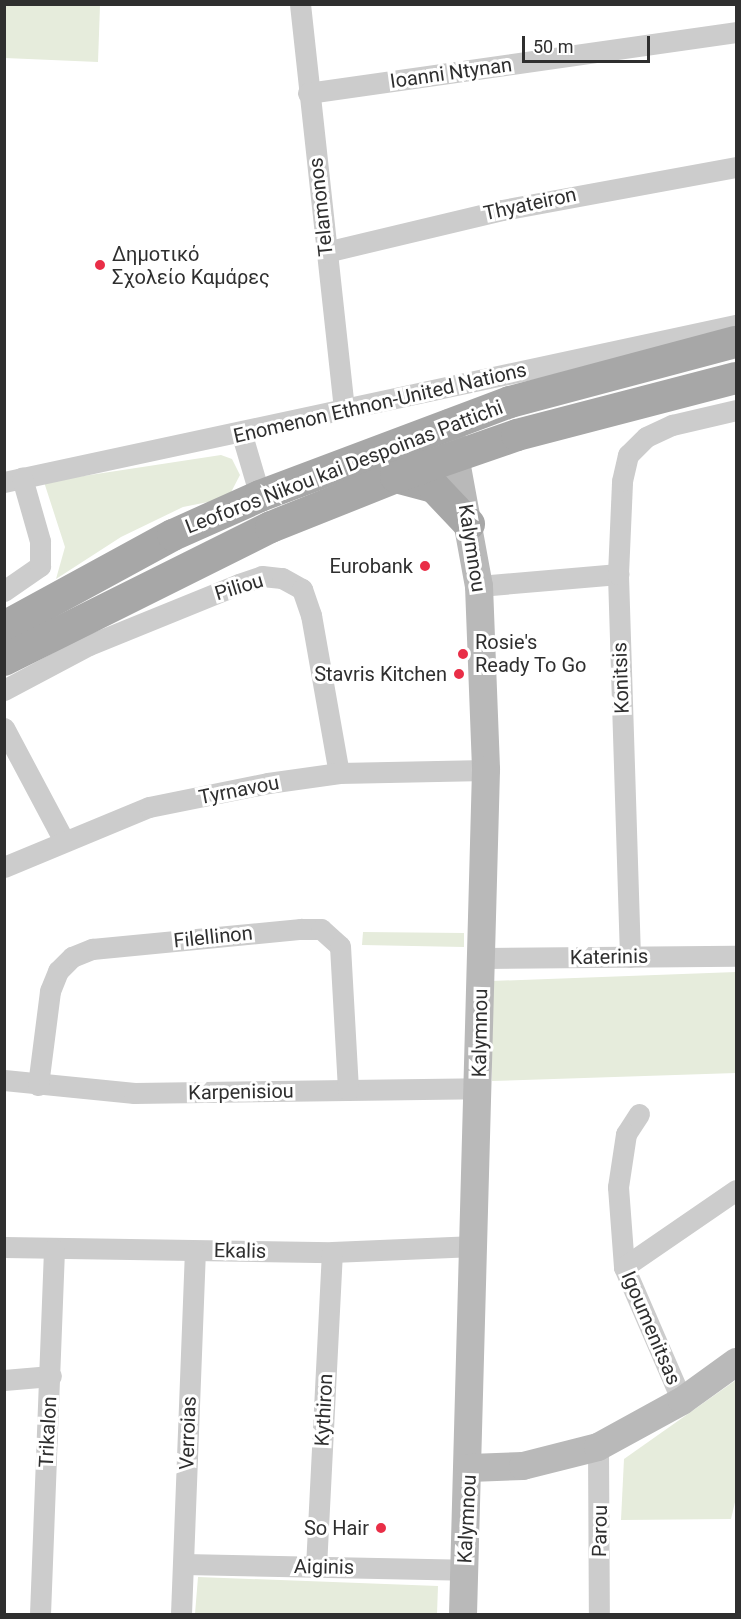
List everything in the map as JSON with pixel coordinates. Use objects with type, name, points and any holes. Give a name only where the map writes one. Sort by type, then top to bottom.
[{"type":"main road","name":"Leoforos Nikou kai Despoinas Pattichi","points":[[4,627],[173,535],[260,496],[449,423],[736,342]]},
{"type":"main road","name":"Leoforos Nikou kai Despoinas Pattichi","points":[[4,660],[271,527],[396,477],[456,454],[674,391],[736,378]]},
{"type":"main road","points":[[396,477],[434,487],[469,524]]},
{"type":"street","name":"Telamonos","points":[[300,4],[344,409]]},
{"type":"street","name":"Ioanni Ntynan","points":[[308,93],[736,32]]},
{"type":"street","name":"Thyateiron","points":[[326,252],[502,210],[736,167]]},
{"type":"street","name":"Enomenon Ethnon-United Nations","points":[[14,480],[242,435],[344,409],[736,325]]},
{"type":"street","name":"Konitsis","points":[[630,957],[618,574],[628,455],[646,437],[672,425],[736,410]]},
{"type":"street","name":"Kalymnou","points":[[449,423],[479,586],[486,770],[470,1468],[463,1614]]},
{"type":"street","points":[[242,435],[260,496]]},
{"type":"street","points":[[4,591],[40,566],[40,541],[14,480]]},
{"type":"street","points":[[479,586],[618,574]]},
{"type":"street","name":"Piliou","points":[[4,690],[89,645],[261,576],[282,578],[302,589],[317,640],[339,773]]},
{"type":"street","points":[[4,728],[63,839]]},
{"type":"street","name":"Tyrnavou","points":[[4,867],[63,839],[149,807],[339,773],[486,770]]},
{"type":"street","name":"Filellinon","points":[[38,1085],[50,992],[58,971],[72,957],[92,949],[311,929],[332,934],[345,963],[348,1090]]},
{"type":"street","name":"Katerinis","points":[[482,958],[736,956]]},
{"type":"street","name":"Karpenisiou","points":[[4,1080],[134,1093],[479,1088]]},
{"type":"street","name":"Igoumenitsas","points":[[639,1114],[626,1134],[618,1187],[624,1267],[682,1401]]},
{"type":"street","points":[[624,1267],[736,1190]]},
{"type":"street","name":"Ekalis","points":[[4,1247],[332,1252],[476,1246]]},
{"type":"street","name":"Trikalon","points":[[40,1614],[51,1376],[54,1249]]},
{"type":"street","name":"Verroias","points":[[181,1614],[195,1251]]},
{"type":"street","name":"Kythiron","points":[[316,1567],[332,1252]]},
{"type":"street","points":[[470,1468],[523,1466],[598,1447],[682,1401],[736,1362]]},
{"type":"street","points":[[4,1380],[51,1376]]},
{"type":"street","name":"Parou","points":[[598,1447],[599,1614]]},
{"type":"street","name":"Aiginis","points":[[184,1564],[464,1570]]},
{"type":"green space","points":[[5,4],[100,5],[98,62],[5,58]]},
{"type":"green space","points":[[221,455],[232,459],[240,475],[228,498],[183,507],[121,537],[56,579],[65,547],[44,482]]},
{"type":"green space","points":[[363,932],[464,933],[464,947],[362,945]]},
{"type":"green space","points":[[736,972],[736,1073],[492,1081],[491,981]]},
{"type":"green space","points":[[736,1380],[736,1498],[731,1519],[621,1520],[624,1459]]},
{"type":"green space","points":[[198,1577],[438,1586],[437,1614],[195,1614]]},
{"type":"place","name":"Δημοτικό Σχολείο Καμάρες","points":[[100,265]]},
{"type":"place","name":"Eurobank","points":[[425,566]]},
{"type":"place","name":"Rosie's Ready To Go","points":[[463,654]]},
{"type":"place","name":"Stavris Kitchen","points":[[459,674]]},
{"type":"place","name":"So Hair","points":[[381,1528]]}]
